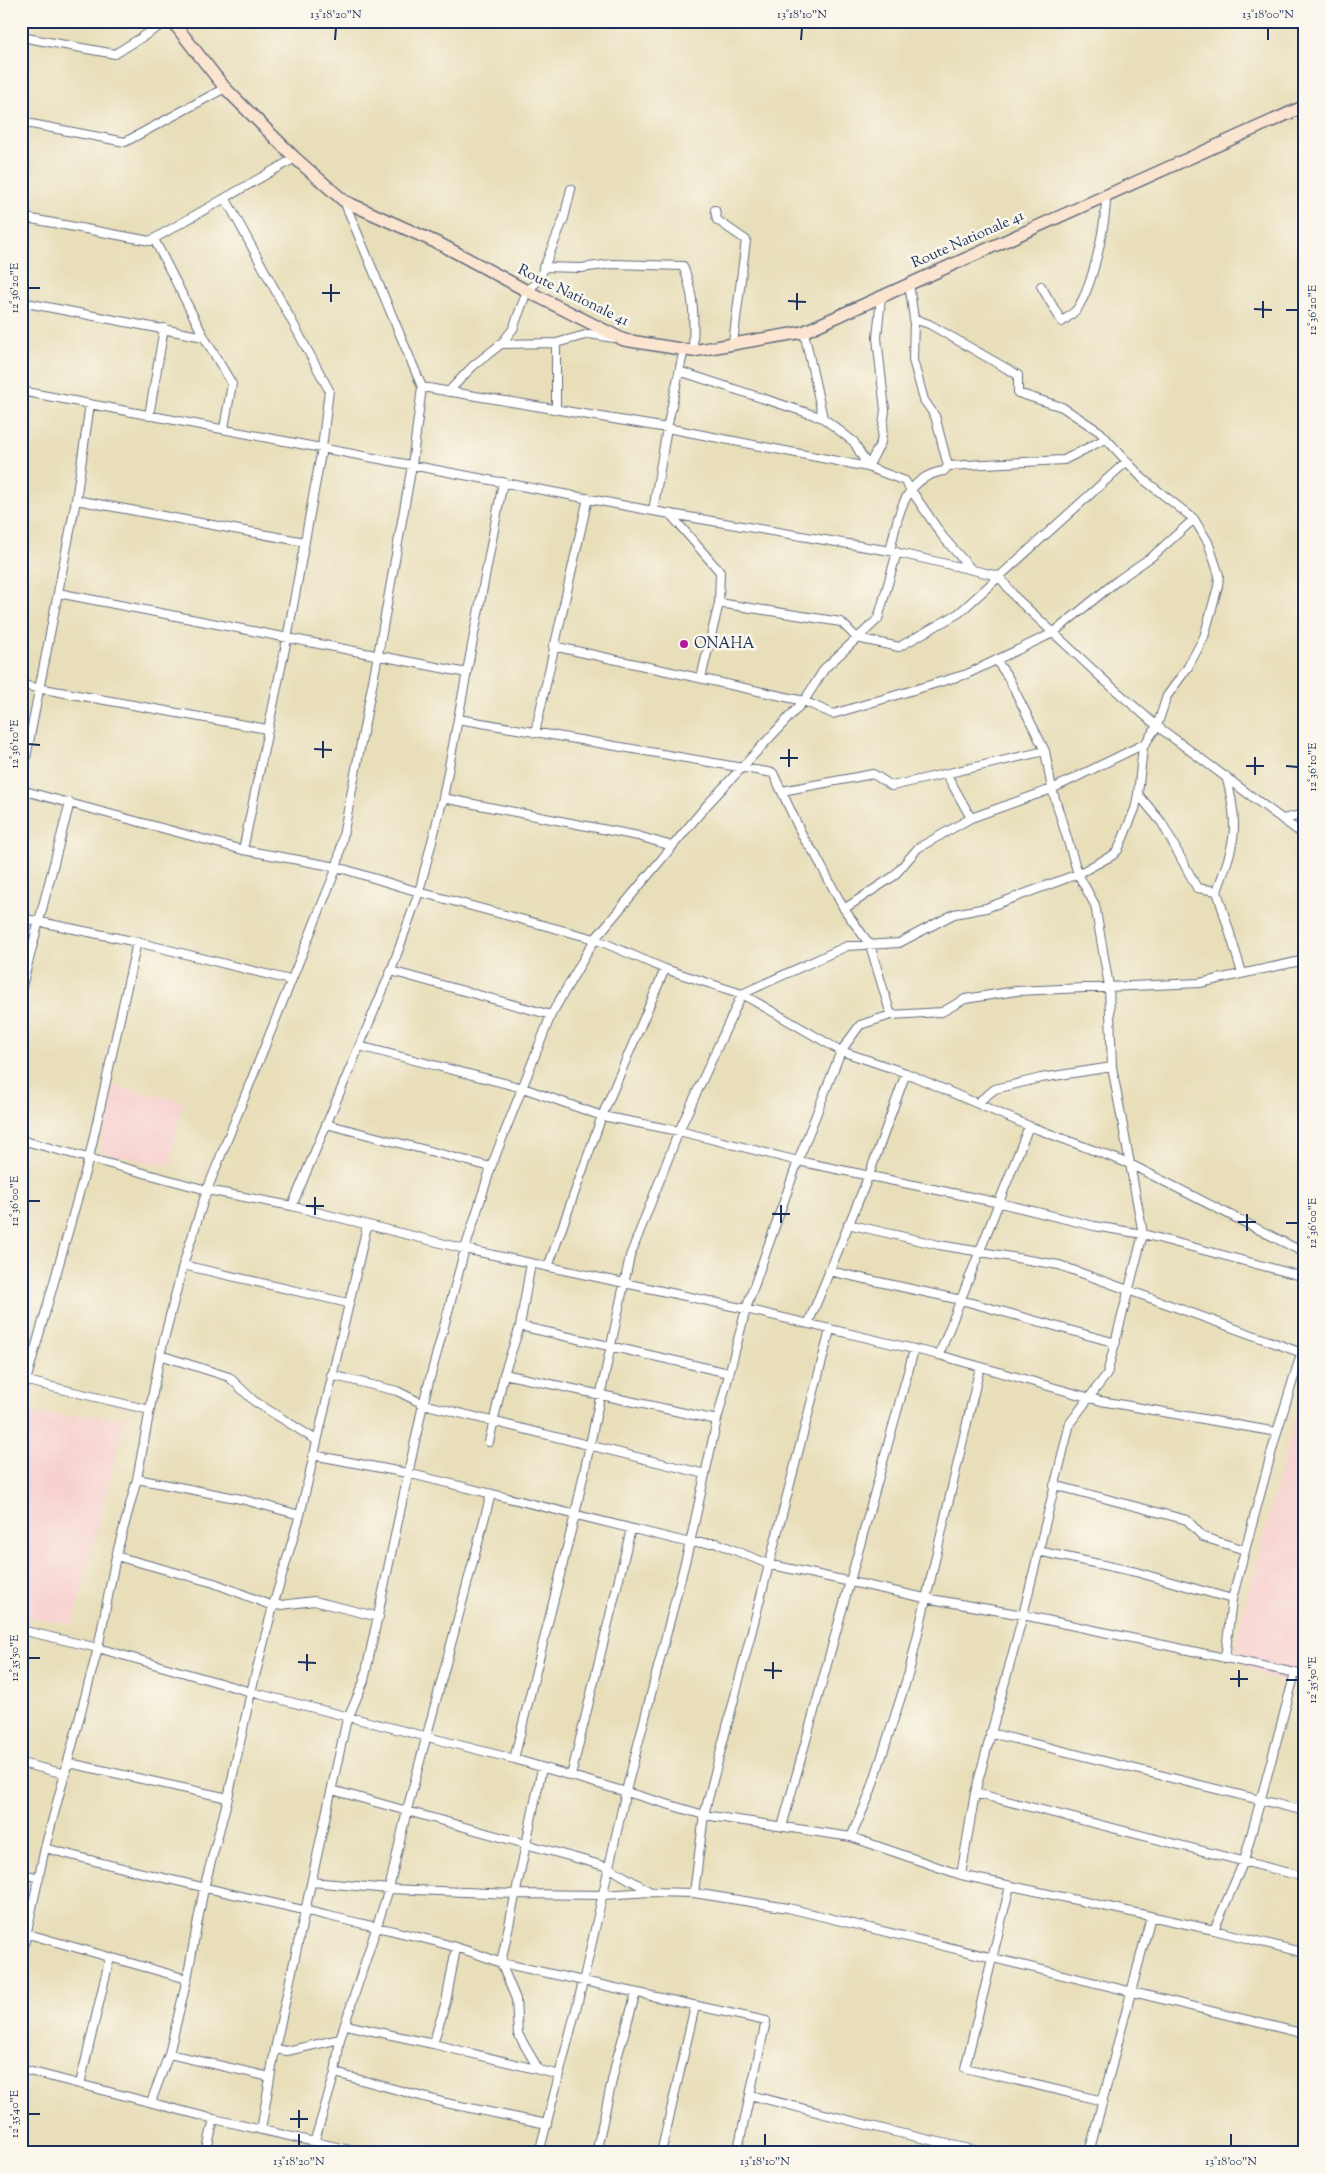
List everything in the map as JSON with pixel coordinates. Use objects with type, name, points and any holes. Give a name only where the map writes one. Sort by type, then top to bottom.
[{"type":"street","points":[[21,37],[116,54],[170,21]]},
{"type":"street","name":"Route Nationale 41","points":[[170,21],[225,88],[295,158],[344,201],[442,245],[527,292],[624,340],[689,350],[804,332],[1305,106]]},
{"type":"street","points":[[21,122],[125,142],[225,88]]},
{"type":"street","points":[[21,218],[150,241],[295,158]]},
{"type":"street","points":[[448,392],[473,366],[501,344],[513,329],[527,292],[539,280],[564,218],[571,189]]},
{"type":"street","points":[[1041,286],[1062,322],[1076,310],[1088,288],[1106,216],[1106,196]]},
{"type":"street","points":[[226,199],[329,390],[322,448],[287,639],[242,850]]},
{"type":"street","points":[[21,1960],[45,1848],[98,1648],[116,1556],[137,1479],[160,1355],[183,1265],[207,1190],[336,867],[378,655],[412,465],[422,387],[344,201]]},
{"type":"street","points":[[715,210],[717,220],[746,240],[733,343]]},
{"type":"street","points":[[154,239],[204,337],[232,384],[224,428]]},
{"type":"street","points":[[543,267],[581,268],[612,264],[683,266],[692,288],[694,314],[689,350],[679,371],[667,428],[653,511]]},
{"type":"street","points":[[909,283],[914,319],[913,360],[924,400],[935,416],[948,466]]},
{"type":"street","points":[[868,466],[881,442],[885,410],[877,338],[881,297]]},
{"type":"street","points":[[21,302],[204,337]]},
{"type":"street","points":[[514,1759],[575,1515],[630,1256],[679,1131],[742,994],[847,946],[899,943],[954,914],[986,908],[1078,874],[1113,855],[1118,850],[1135,810],[1143,747],[1157,726],[1167,696],[1188,667],[1204,637],[1218,586],[1219,575],[1208,542],[1194,519],[1143,479],[1100,432],[1062,407],[1018,393],[1018,375],[928,324],[914,319]]},
{"type":"street","points":[[149,416],[164,328]]},
{"type":"street","points":[[804,332],[823,418]]},
{"type":"street","points":[[501,344],[556,343],[589,334],[624,340]]},
{"type":"street","points":[[556,343],[556,409]]},
{"type":"street","points":[[679,371],[823,418],[854,442],[868,466]]},
{"type":"street","points":[[422,387],[667,428],[868,466],[905,481],[909,490],[947,542],[971,569]]},
{"type":"street","points":[[21,391],[149,416],[224,428],[653,511],[893,552],[999,576],[1015,597],[1157,726],[1305,836]]},
{"type":"street","points":[[21,782],[76,500],[90,404]]},
{"type":"street","points":[[261,2130],[270,2077],[332,1790],[349,1716],[364,1681],[423,1404],[465,1249],[491,1166],[552,1015],[595,939],[672,846],[804,701],[825,668],[878,619],[893,552],[900,507],[909,490],[932,472],[944,470],[948,466],[1064,460],[1105,439]]},
{"type":"street","points":[[719,603],[841,622],[858,638],[899,647],[959,613],[1126,462]]},
{"type":"street","points":[[292,1206],[391,971],[419,892],[443,798],[503,482]]},
{"type":"street","points":[[535,733],[553,646],[588,498]]},
{"type":"street","points":[[76,500],[305,542]]},
{"type":"street","points":[[670,514],[720,572],[719,603],[701,678]]},
{"type":"street","points":[[553,646],[804,701],[833,714],[967,674],[1053,632],[1118,580],[1154,555],[1194,519]]},
{"type":"street","points":[[58,593],[467,673]]},
{"type":"street","points":[[961,1875],[975,1793],[1023,1615],[1070,1423],[1107,1374],[1143,1234],[1112,1067],[1110,986],[1095,905],[1078,874],[1052,789],[1045,751],[1008,677],[996,660]]},
{"type":"street","points":[[21,685],[268,729]]},
{"type":"street","points":[[458,719],[773,773],[804,838],[815,854],[844,909],[870,945],[891,1015]]},
{"type":"street","points":[[844,909],[894,876],[918,848],[971,818],[1052,789],[1140,746],[1143,747]]},
{"type":"street","points":[[782,792],[872,774],[892,786],[1045,751]]},
{"type":"street","points":[[946,775],[971,818]]},
{"type":"street","points":[[1226,776],[1234,806],[1235,824],[1233,844],[1216,891],[1242,973]]},
{"type":"street","points":[[21,790],[70,802],[154,828],[242,850],[336,867],[419,892],[595,939],[665,969],[742,994],[841,1051],[906,1072],[1029,1126],[1130,1164],[1305,1253]]},
{"type":"street","points":[[1138,794],[1162,823],[1197,888],[1216,891]]},
{"type":"street","points":[[443,798],[638,836],[672,846]]},
{"type":"street","points":[[21,990],[23,975],[70,802]]},
{"type":"street","points":[[1283,819],[1305,814]]},
{"type":"street","points":[[21,918],[137,942],[290,980]]},
{"type":"street","points":[[137,942],[89,1158],[24,1380],[150,1410]]},
{"type":"street","points":[[539,2153],[583,1982],[626,1791],[690,1544],[717,1420],[746,1309],[798,1161],[841,1051],[860,1025],[891,1015],[942,1012],[965,999],[1016,991],[1200,983],[1305,960]]},
{"type":"street","points":[[548,1267],[602,1116],[665,969]]},
{"type":"street","points":[[391,971],[552,1015]]},
{"type":"street","points":[[359,1046],[523,1088],[602,1116],[679,1131],[798,1161],[1000,1203],[1094,1226],[1143,1234],[1305,1277]]},
{"type":"street","points":[[977,1103],[995,1089],[1041,1078],[1112,1067]]},
{"type":"street","points":[[808,1324],[869,1175],[906,1072]]},
{"type":"street","points":[[326,1124],[491,1166]]},
{"type":"street","points":[[939,1356],[1029,1126]]},
{"type":"street","points":[[21,1140],[207,1190],[292,1206],[366,1226],[465,1249],[746,1309],[939,1356],[1088,1397],[1277,1432]]},
{"type":"street","points":[[848,1224],[939,1245],[980,1250],[1059,1265],[1303,1354]]},
{"type":"street","points":[[151,2102],[169,2054],[187,1979],[204,1888],[228,1798],[251,1692],[273,1606],[300,1516],[366,1226]]},
{"type":"street","points":[[489,1442],[495,1422],[504,1374],[520,1326],[531,1263]]},
{"type":"street","points":[[183,1265],[348,1303]]},
{"type":"street","points":[[829,1271],[961,1300],[1116,1343]]},
{"type":"street","points":[[520,1326],[729,1373]]},
{"type":"street","points":[[694,1894],[704,1815],[830,1330]]},
{"type":"street","points":[[1225,1659],[1232,1599],[1277,1432],[1303,1354],[1305,1341]]},
{"type":"street","points":[[782,1827],[914,1350]]},
{"type":"street","points":[[160,1355],[229,1377],[254,1401],[316,1440]]},
{"type":"street","points":[[851,1837],[869,1796],[909,1672],[980,1367]]},
{"type":"street","points":[[504,1374],[717,1420]]},
{"type":"street","points":[[331,1375],[397,1391],[423,1404],[705,1474]]},
{"type":"street","points":[[313,1455],[407,1473],[690,1544],[718,1543],[768,1564],[925,1598],[1023,1615],[1305,1675]]},
{"type":"street","points":[[137,1479],[241,1499],[300,1516]]},
{"type":"street","points":[[1054,1484],[1187,1520],[1203,1538],[1245,1550]]},
{"type":"street","points":[[314,2143],[336,2073],[340,2039],[389,1889],[407,1810],[491,1494]]},
{"type":"street","points":[[571,1776],[632,1529]]},
{"type":"street","points":[[1038,1551],[1136,1572],[1232,1599]]},
{"type":"street","points":[[116,1556],[214,1583],[273,1606],[314,1601],[379,1617]]},
{"type":"street","points":[[21,1630],[98,1648],[251,1692],[514,1759],[704,1815],[851,1837],[961,1875],[1214,1930],[1305,1953]]},
{"type":"street","points":[[1214,1930],[1244,1861],[1295,1673]]},
{"type":"street","points":[[990,1733],[1305,1810]]},
{"type":"street","points":[[21,1763],[66,1774]]},
{"type":"street","points":[[69,1763],[228,1798]]},
{"type":"street","points":[[539,2070],[518,2034],[516,1999],[501,1963],[542,1768]]},
{"type":"street","points":[[332,1790],[608,1868],[652,1892]]},
{"type":"street","points":[[975,1793],[1305,1877]]},
{"type":"street","points":[[45,1848],[204,1888],[376,1927],[456,1948],[501,1963],[766,2021],[737,2153]]},
{"type":"street","points":[[21,1874],[39,1878]]},
{"type":"street","points":[[312,1882],[389,1889],[514,1894],[603,1895],[652,1892],[694,1894],[788,1908],[1305,2034]]},
{"type":"street","points":[[1010,1886],[965,2068],[1103,2101]]},
{"type":"street","points":[[1089,2153],[1151,1916]]},
{"type":"street","points":[[28,1934],[187,1979]]},
{"type":"street","points":[[433,2044],[446,2002],[456,1948]]},
{"type":"street","points":[[80,2084],[110,1956]]},
{"type":"street","points":[[596,2153],[617,2058],[636,1993]]},
{"type":"street","points":[[661,2153],[695,2006]]},
{"type":"street","points":[[346,2025],[560,2075]]},
{"type":"street","points":[[276,2049],[287,2050],[340,2039]]},
{"type":"street","points":[[169,2054],[270,2077]]},
{"type":"street","points":[[21,2069],[214,2119],[363,2153]]},
{"type":"street","points":[[336,2073],[446,2103],[547,2124]]},
{"type":"street","points":[[750,2095],[987,2153]]},
{"type":"street","points":[[206,2153],[214,2119]]},
{"type":"shaded area","points":[[113,1086],[183,1101],[169,1166],[100,1152]]},
{"type":"shaded area","points":[[1305,1379],[1305,1685],[1268,1678],[1241,1661],[1235,1643]]},
{"type":"shaded area","points":[[21,1414],[126,1417],[73,1624],[21,1616]]},
{"type":"place","name":"ONAHA","points":[[684,644]]}]
